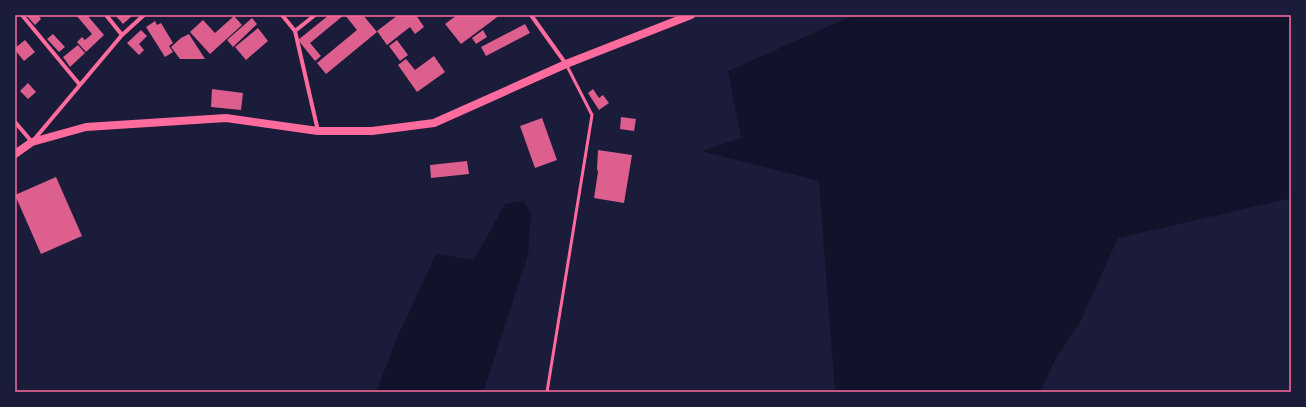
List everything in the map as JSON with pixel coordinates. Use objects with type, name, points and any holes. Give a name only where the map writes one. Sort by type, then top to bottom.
[{"type":"main road","points":[[15,154],[32,142],[86,127],[226,118],[318,131],[372,130],[434,123],[566,64],[691,15]]},
{"type":"street","points":[[22,15],[80,84]]},
{"type":"street","points":[[106,15],[122,35]]},
{"type":"street","points":[[15,122],[32,142],[122,35],[144,15]]},
{"type":"street","points":[[282,15],[295,31],[318,131]]},
{"type":"street","points":[[295,31],[315,15]]},
{"type":"street","points":[[531,15],[566,64]]},
{"type":"lane","points":[[548,392],[592,115],[566,64]]},
{"type":"shaded area","points":[[854,15],[1291,15],[1291,198],[1118,238],[1080,322],[1056,358],[1040,392],[835,392],[819,181],[702,151],[741,138],[728,71]]},
{"type":"shaded area","points":[[523,201],[531,212],[528,255],[484,389],[478,392],[376,392],[398,336],[436,254],[474,260],[505,204]]},
{"type":"building","points":[[26,15],[38,15],[41,19],[35,25]]},
{"type":"building","points":[[76,15],[87,15],[104,35],[86,52],[77,42],[82,37],[85,40],[92,34]]},
{"type":"building","points":[[115,15],[133,15],[123,24]]},
{"type":"building","points":[[329,15],[344,15],[310,43],[321,56],[315,61],[298,40]]},
{"type":"building","points":[[345,15],[363,15],[377,32],[326,74],[317,63],[357,30]]},
{"type":"building","points":[[398,15],[416,15],[424,27],[415,34],[410,27],[387,45],[377,31]]},
{"type":"building","points":[[457,15],[500,15],[461,44],[445,24]]},
{"type":"building","points":[[234,16],[242,25],[210,54],[190,32],[203,20],[215,33]]},
{"type":"building","points":[[252,18],[257,24],[233,47],[227,40]]},
{"type":"building","points":[[155,21],[157,25],[161,23],[173,43],[169,46],[173,52],[165,57],[146,27]]},
{"type":"building","points":[[525,24],[530,33],[486,56],[481,47]]},
{"type":"building","points":[[258,28],[268,41],[246,60],[235,47]]},
{"type":"building","points":[[141,30],[147,36],[139,44],[144,50],[139,55],[127,43]]},
{"type":"building","points":[[483,30],[487,37],[476,44],[472,38]]},
{"type":"building","points":[[53,34],[65,47],[59,52],[47,39]]},
{"type":"building","points":[[189,34],[205,59],[180,59],[171,47],[181,38]]},
{"type":"building","points":[[25,40],[35,52],[24,61],[15,48]]},
{"type":"building","points":[[397,40],[408,55],[400,61],[389,46]]},
{"type":"building","points":[[78,45],[85,53],[70,67],[63,57]]},
{"type":"building","points":[[434,56],[445,72],[417,92],[398,65],[406,59],[415,70]]},
{"type":"building","points":[[28,83],[36,92],[28,99],[20,91]]},
{"type":"building","points":[[212,89],[243,93],[241,110],[211,107]]},
{"type":"building","points":[[593,89],[599,98],[603,95],[609,103],[599,110],[588,93]]},
{"type":"building","points":[[621,117],[636,119],[634,131],[620,129]]},
{"type":"building","points":[[542,118],[557,160],[535,168],[520,126]]},
{"type":"building","points":[[598,150],[632,155],[624,203],[594,198],[598,172]]},
{"type":"building","points":[[467,161],[469,174],[431,178],[430,165]]},
{"type":"building","points":[[56,177],[82,236],[41,254],[15,195]]}]
